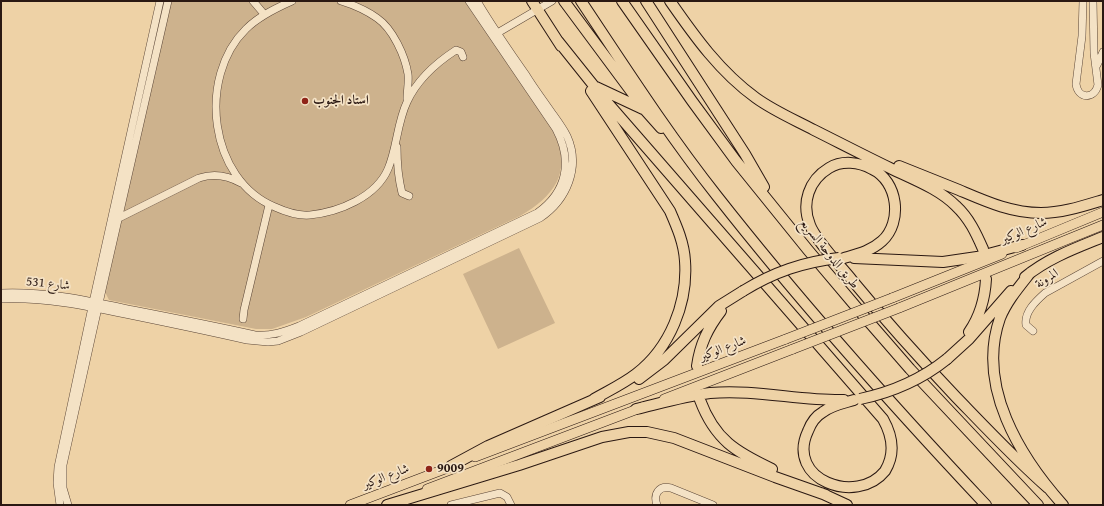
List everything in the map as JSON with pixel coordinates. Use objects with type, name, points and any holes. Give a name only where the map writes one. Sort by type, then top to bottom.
[{"type":"highway","points":[[564,1],[645,110],[690,160],[784,279],[903,417],[986,505]]},
{"type":"highway","points":[[581,1],[690,160]]},
{"type":"highway","name":"طريق الدوحة السريع","points":[[622,1],[736,161],[854,304],[910,369],[1038,505]]},
{"type":"highway","points":[[646,1],[745,154],[780,214]]},
{"type":"highway","points":[[670,1],[706,52],[737,84],[776,110],[924,185],[948,199],[956,205],[969,221],[983,249]]},
{"type":"highway","points":[[535,5],[670,211],[678,230],[685,260],[684,289],[679,313],[671,332],[660,350],[636,375],[594,400]]},
{"type":"highway","points":[[558,41],[594,86],[883,419],[889,430],[892,447],[888,466],[869,486],[860,490],[849,492],[837,491],[826,487],[817,480],[809,470],[804,452],[804,441],[815,418],[831,407],[857,399],[879,395],[910,383],[924,375],[947,359],[977,330],[1008,294],[1030,273],[1051,259],[1103,237]]},
{"type":"highway","points":[[594,86],[645,110]]},
{"type":"highway","points":[[826,136],[990,203],[1015,210],[1028,212],[1052,212],[1080,207],[1103,200]]},
{"type":"highway","points":[[451,466],[488,446],[624,387],[652,370],[719,306],[770,275],[810,262],[841,258],[864,252],[883,241],[893,224],[895,214],[893,196],[889,186],[883,177],[875,170],[863,164],[851,162],[831,166],[821,172],[810,186],[806,212],[813,232],[876,309],[914,351],[1063,505]]},
{"type":"highway","points":[[841,258],[943,262],[977,256],[1022,245]]},
{"type":"highway","points":[[1030,273],[1011,299],[1000,318],[995,342],[995,372],[1002,409],[1010,429],[1023,452],[1048,488]]},
{"type":"highway","points":[[959,347],[974,325],[979,314],[986,279]]},
{"type":"highway","points":[[697,366],[700,349],[708,330],[718,315],[740,293]]},
{"type":"highway","points":[[636,409],[711,393],[735,393],[832,400],[857,399]]},
{"type":"highway","points":[[700,400],[710,422],[717,432],[733,448],[755,461],[847,505]]},
{"type":"highway","points":[[386,505],[519,465],[602,437],[629,432],[647,432],[674,438],[826,495]]},
{"type":"main road","name":"شارع الوكير","points":[[350,505],[892,298],[979,264],[1103,212]]},
{"type":"main road","name":"شارع الوكير","points":[[386,505],[899,308],[1103,225]]},
{"type":"street","points":[[68,505],[63,492],[63,465],[95,305],[160,1]]},
{"type":"street","points":[[60,505],[57,483],[58,467],[95,305],[119,218],[168,1]]},
{"type":"street","points":[[253,1],[264,14]]},
{"type":"street","points":[[243,184],[232,167],[222,144],[217,126],[215,105],[218,84],[227,57],[246,29],[264,14],[292,1]]},
{"type":"street","points":[[119,218],[199,178],[208,175],[221,175],[233,178],[243,184],[269,205],[296,214],[310,215],[329,211],[351,203],[368,193],[380,182],[388,169],[406,102],[408,75],[402,53],[392,34],[378,19],[353,3],[341,1]]},
{"type":"street","points":[[95,305],[247,340],[268,342],[278,341],[317,325],[548,213],[561,199],[569,184],[572,169],[570,143],[563,129],[469,1]]},
{"type":"street","points":[[477,1],[495,35]]},
{"type":"street","points":[[495,35],[535,5],[552,1]]},
{"type":"street","points":[[1083,1],[1082,36],[1076,80],[1076,88],[1082,95],[1091,95],[1097,90],[1098,80],[1093,1]]},
{"type":"street","points":[[406,102],[416,85],[431,69],[447,56],[456,50],[461,52],[463,57]]},
{"type":"street","points":[[1096,67],[1103,52]]},
{"type":"street","points":[[397,136],[397,166],[400,183],[402,193],[409,196]]},
{"type":"street","points":[[243,319],[269,205]]},
{"type":"street","name":"المرونة","points":[[1033,331],[1026,325],[1026,317],[1029,310],[1037,300],[1045,293],[1103,261]]},
{"type":"street","name":"شارع 531","points":[[1,293],[43,294],[95,305]]},
{"type":"street","name":"شارع 531","points":[[1,299],[36,299],[95,305]]},
{"type":"street","points":[[657,505],[655,500],[656,493],[658,490],[665,487],[713,505]]},
{"type":"street","points":[[451,505],[500,493],[507,497],[510,505]]},
{"type":"shaded area","points":[[170,1],[466,1],[556,135],[560,149],[561,161],[560,172],[556,183],[542,200],[520,216],[306,317],[272,329],[256,329],[109,300],[105,292]]},
{"type":"shaded area","points":[[519,248],[555,323],[498,349],[463,274]]},
{"type":"place","name":"استاد الجنوب","points":[[305,101]]},
{"type":"place","name":"9009","points":[[429,469]]}]
